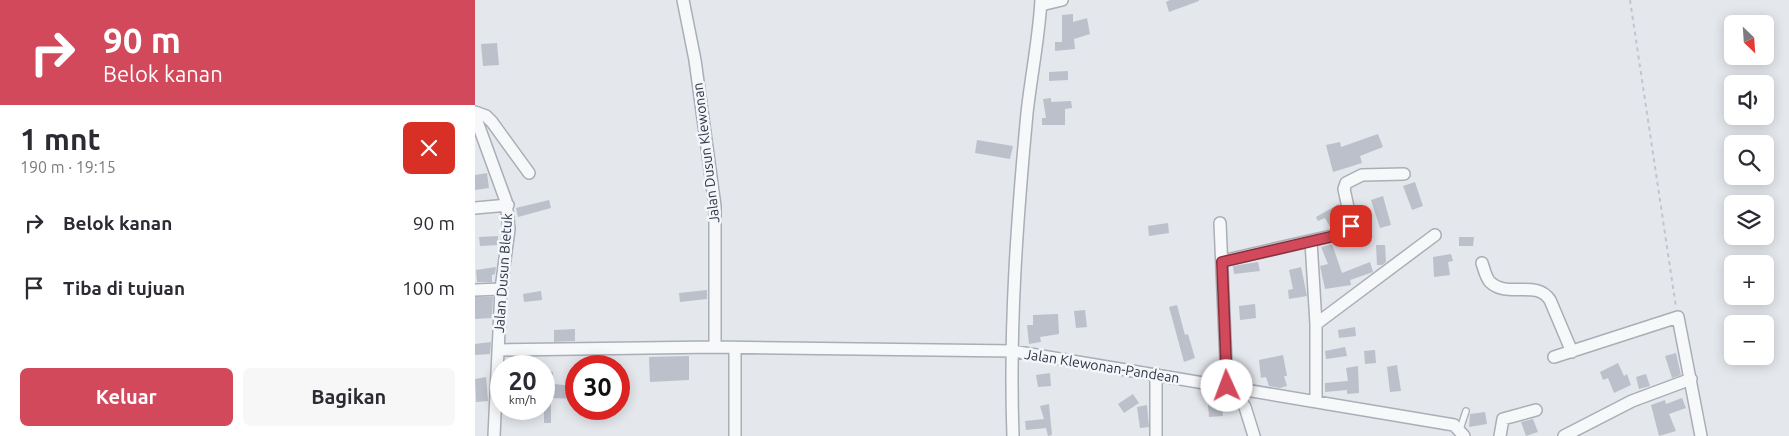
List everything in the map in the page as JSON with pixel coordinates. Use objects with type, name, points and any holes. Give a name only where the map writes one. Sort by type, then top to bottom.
[{"type":"street","name":"Jalan Dusun Klewonan","points":[[683,0],[695,60],[715,206],[715,347]]},
{"type":"street","points":[[1013,436],[1011,388],[1018,239],[1027,113],[1041,3],[1062,0]]},
{"type":"street","points":[[475,116],[492,122],[529,173]]},
{"type":"street","name":"Jalan Dusun Bletuk","points":[[475,116],[507,205],[509,229],[501,289],[495,436]]},
{"type":"street","points":[[1222,262],[1351,230],[1344,189],[1348,180],[1362,175],[1404,174]]},
{"type":"street","points":[[475,208],[507,205]]},
{"type":"street","points":[[1220,223],[1229,386],[1245,407],[1254,436]]},
{"type":"street","points":[[1316,324],[1435,235]]},
{"type":"street","points":[[1311,241],[1316,324],[1316,400]]},
{"type":"street","points":[[1482,263],[1489,280],[1493,284],[1515,289],[1538,289],[1545,292],[1572,352]]},
{"type":"street","points":[[475,290],[501,289]]},
{"type":"street","points":[[1555,358],[1678,317],[1701,436]]},
{"type":"street","points":[[499,350],[735,348],[735,436]]},
{"type":"street","name":"Jalan Klewonan-Pandean","points":[[735,348],[974,349],[1013,351],[1316,400],[1454,425],[1462,432]]},
{"type":"street","points":[[1156,374],[1156,436]]},
{"type":"street","points":[[1564,436],[1624,405],[1691,380]]},
{"type":"street","points":[[1245,407],[1261,392]]},
{"type":"street","points":[[1500,436],[1503,419],[1536,410]]},
{"type":"lane","points":[[1462,432],[1466,411]]},
{"type":"path","points":[[1630,0],[1678,317]]},
{"type":"building","points":[[1170,0],[1199,1],[1169,12],[1166,2]]},
{"type":"building","points":[[1073,14],[1073,22],[1087,18],[1090,34],[1074,39],[1075,49],[1055,51],[1055,42],[1062,42],[1062,15]]},
{"type":"building","points":[[497,43],[499,65],[483,66],[481,44]]},
{"type":"building","points":[[1068,71],[1068,80],[1049,81],[1049,72]]},
{"type":"building","points":[[1051,98],[1051,102],[1071,101],[1072,108],[1065,109],[1065,125],[1042,125],[1042,118],[1046,118],[1043,99]]},
{"type":"building","points":[[1378,134],[1383,147],[1360,156],[1362,163],[1333,172],[1326,145],[1340,142],[1341,147]]},
{"type":"building","points":[[977,140],[1013,146],[1010,159],[975,153]]},
{"type":"building","points":[[487,173],[489,188],[475,190],[475,175]]},
{"type":"building","points":[[1415,182],[1423,206],[1412,210],[1403,186]]},
{"type":"building","points":[[1383,196],[1391,225],[1380,228],[1371,200]]},
{"type":"building","points":[[549,200],[551,208],[518,217],[516,208]]},
{"type":"building","points":[[1339,204],[1341,212],[1332,215],[1338,225],[1331,228],[1325,218],[1318,221],[1316,217]]},
{"type":"building","points":[[1168,223],[1169,233],[1149,236],[1148,226]]},
{"type":"building","points":[[498,236],[498,245],[480,246],[479,237]]},
{"type":"building","points":[[1459,237],[1474,237],[1473,246],[1459,246]]},
{"type":"building","points":[[1332,244],[1342,273],[1370,262],[1373,272],[1350,280],[1351,285],[1325,289],[1320,266],[1328,264],[1321,247]]},
{"type":"building","points":[[1376,245],[1385,245],[1386,262],[1382,265],[1377,265]]},
{"type":"building","points":[[1451,254],[1453,261],[1448,262],[1450,275],[1434,277],[1433,257]]},
{"type":"building","points":[[1258,262],[1260,271],[1234,274],[1233,266]]},
{"type":"building","points":[[496,267],[495,274],[492,275],[492,282],[477,282],[476,270]]},
{"type":"building","points":[[1301,267],[1307,296],[1289,299],[1288,290],[1293,289],[1289,270]]},
{"type":"building","points":[[707,290],[707,299],[680,302],[679,293]]},
{"type":"building","points":[[541,291],[542,300],[524,302],[523,294]]},
{"type":"building","points":[[475,297],[493,297],[492,318],[475,319]]},
{"type":"building","points":[[1255,304],[1256,318],[1240,320],[1239,306]]},
{"type":"building","points":[[1177,305],[1185,335],[1188,334],[1195,358],[1184,362],[1169,307]]},
{"type":"building","points":[[1085,310],[1087,327],[1076,328],[1074,311]]},
{"type":"building","points":[[1058,314],[1059,334],[1040,337],[1041,342],[1029,344],[1027,325],[1033,325],[1033,315]]},
{"type":"building","points":[[1355,327],[1356,336],[1339,338],[1338,330]]},
{"type":"building","points":[[575,329],[575,341],[554,342],[554,330]]},
{"type":"building","points":[[491,342],[490,354],[475,355],[475,344]]},
{"type":"building","points":[[1345,347],[1347,356],[1326,359],[1325,351]]},
{"type":"building","points":[[1375,350],[1376,363],[1365,364],[1364,351]]},
{"type":"building","points":[[1676,353],[1681,375],[1672,378],[1665,356]]},
{"type":"building","points":[[1283,355],[1287,376],[1284,376],[1287,386],[1280,388],[1269,386],[1266,377],[1261,378],[1259,360]]},
{"type":"building","points":[[689,356],[689,380],[650,382],[649,357]]},
{"type":"building","points":[[1618,363],[1624,376],[1627,374],[1631,385],[1614,393],[1608,378],[1603,380],[1600,372]]},
{"type":"building","points":[[1397,365],[1401,391],[1390,392],[1387,367]]},
{"type":"building","points":[[1358,366],[1359,393],[1347,394],[1347,390],[1325,392],[1325,383],[1348,381],[1346,368]]},
{"type":"building","points":[[1050,373],[1051,386],[1038,387],[1036,375]]},
{"type":"building","points":[[1646,374],[1650,386],[1639,389],[1636,377]]},
{"type":"building","points":[[486,377],[488,401],[476,402],[475,379]]},
{"type":"building","points":[[555,384],[565,385],[565,399],[555,398]]},
{"type":"building","points":[[1133,394],[1139,403],[1124,413],[1118,404]]},
{"type":"building","points":[[1207,394],[1221,394],[1223,416],[1209,417]]},
{"type":"building","points":[[1682,398],[1686,408],[1669,414],[1676,431],[1659,436],[1651,405],[1665,400],[1666,404]]},
{"type":"building","points":[[1049,404],[1052,435],[1048,436],[1046,428],[1026,430],[1025,421],[1044,419],[1040,406]]},
{"type":"building","points":[[1147,405],[1149,427],[1140,428],[1137,407]]},
{"type":"building","points":[[1485,412],[1487,424],[1469,427],[1470,414]]},
{"type":"building","points":[[1533,419],[1538,432],[1526,436],[1521,422]]},
{"type":"building","points":[[544,420],[551,420],[551,423],[544,423]]},
{"type":"route","points":[[1227,386],[1222,262],[1347,233],[1351,230],[1351,226]]}]
